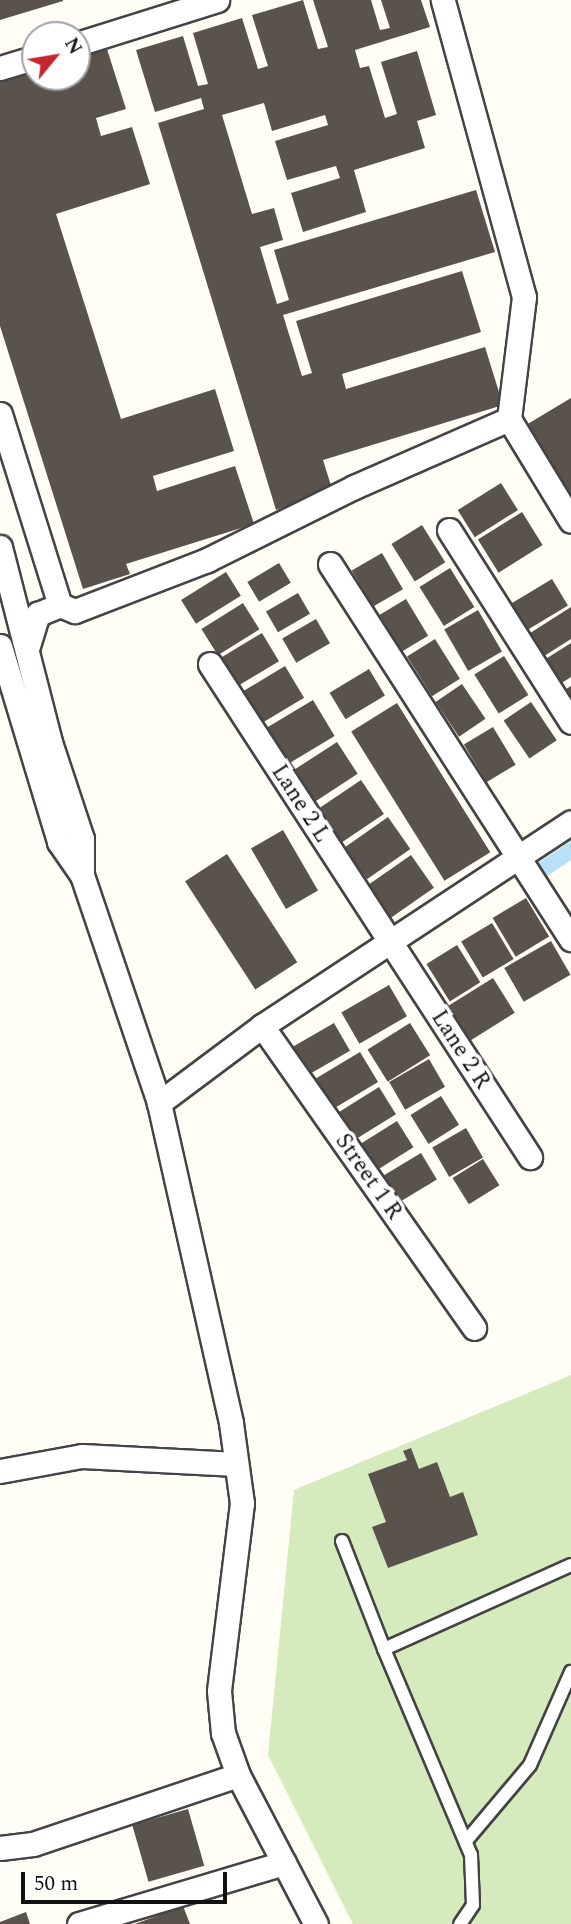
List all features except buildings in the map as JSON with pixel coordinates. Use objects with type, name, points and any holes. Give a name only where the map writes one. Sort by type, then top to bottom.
[{"type":"street","points":[[91,40],[217,0]]},
{"type":"street","points":[[443,0],[524,297],[509,419],[571,521]]},
{"type":"street","points":[[0,68],[21,61]]},
{"type":"street","points":[[0,414],[60,605]]},
{"type":"street","points":[[28,646],[38,614],[60,605],[75,611],[207,560],[354,487],[509,419]]},
{"type":"street","points":[[449,530],[571,722]]},
{"type":"street","points":[[1,548],[25,578],[47,570]]},
{"type":"street","points":[[1,548],[28,646],[40,745],[59,842],[82,875],[159,1103],[236,1464],[242,1503],[219,1691],[223,1733],[238,1775],[316,1924]]},
{"type":"street","points":[[330,564],[571,939]]},
{"type":"street","points":[[0,646],[40,745]]},
{"type":"street","name":"Lane 2 L","points":[[210,664],[390,944]]},
{"type":"street","points":[[159,1103],[262,1026],[571,822]]},
{"type":"street","name":"Lane 2 R","points":[[390,944],[530,1157]]},
{"type":"street","name":"Street 1 R","points":[[262,1026],[474,1328]]},
{"type":"street","points":[[0,1471],[82,1456],[236,1464]]},
{"type":"street","points":[[0,1848],[33,1844],[238,1775]]},
{"type":"street","points":[[79,1924],[284,1863]]},
{"type":"lane","points":[[342,1541],[384,1649],[466,1841],[474,1881],[473,1905],[460,1924]]},
{"type":"lane","points":[[384,1649],[571,1565]]},
{"type":"lane","points":[[466,1841],[530,1765],[571,1672]]},
{"type":"green space","points":[[571,1375],[571,1924],[353,1924],[268,1755],[294,1490]]},
{"type":"water","points":[[571,841],[571,860],[546,877],[537,864]]}]
